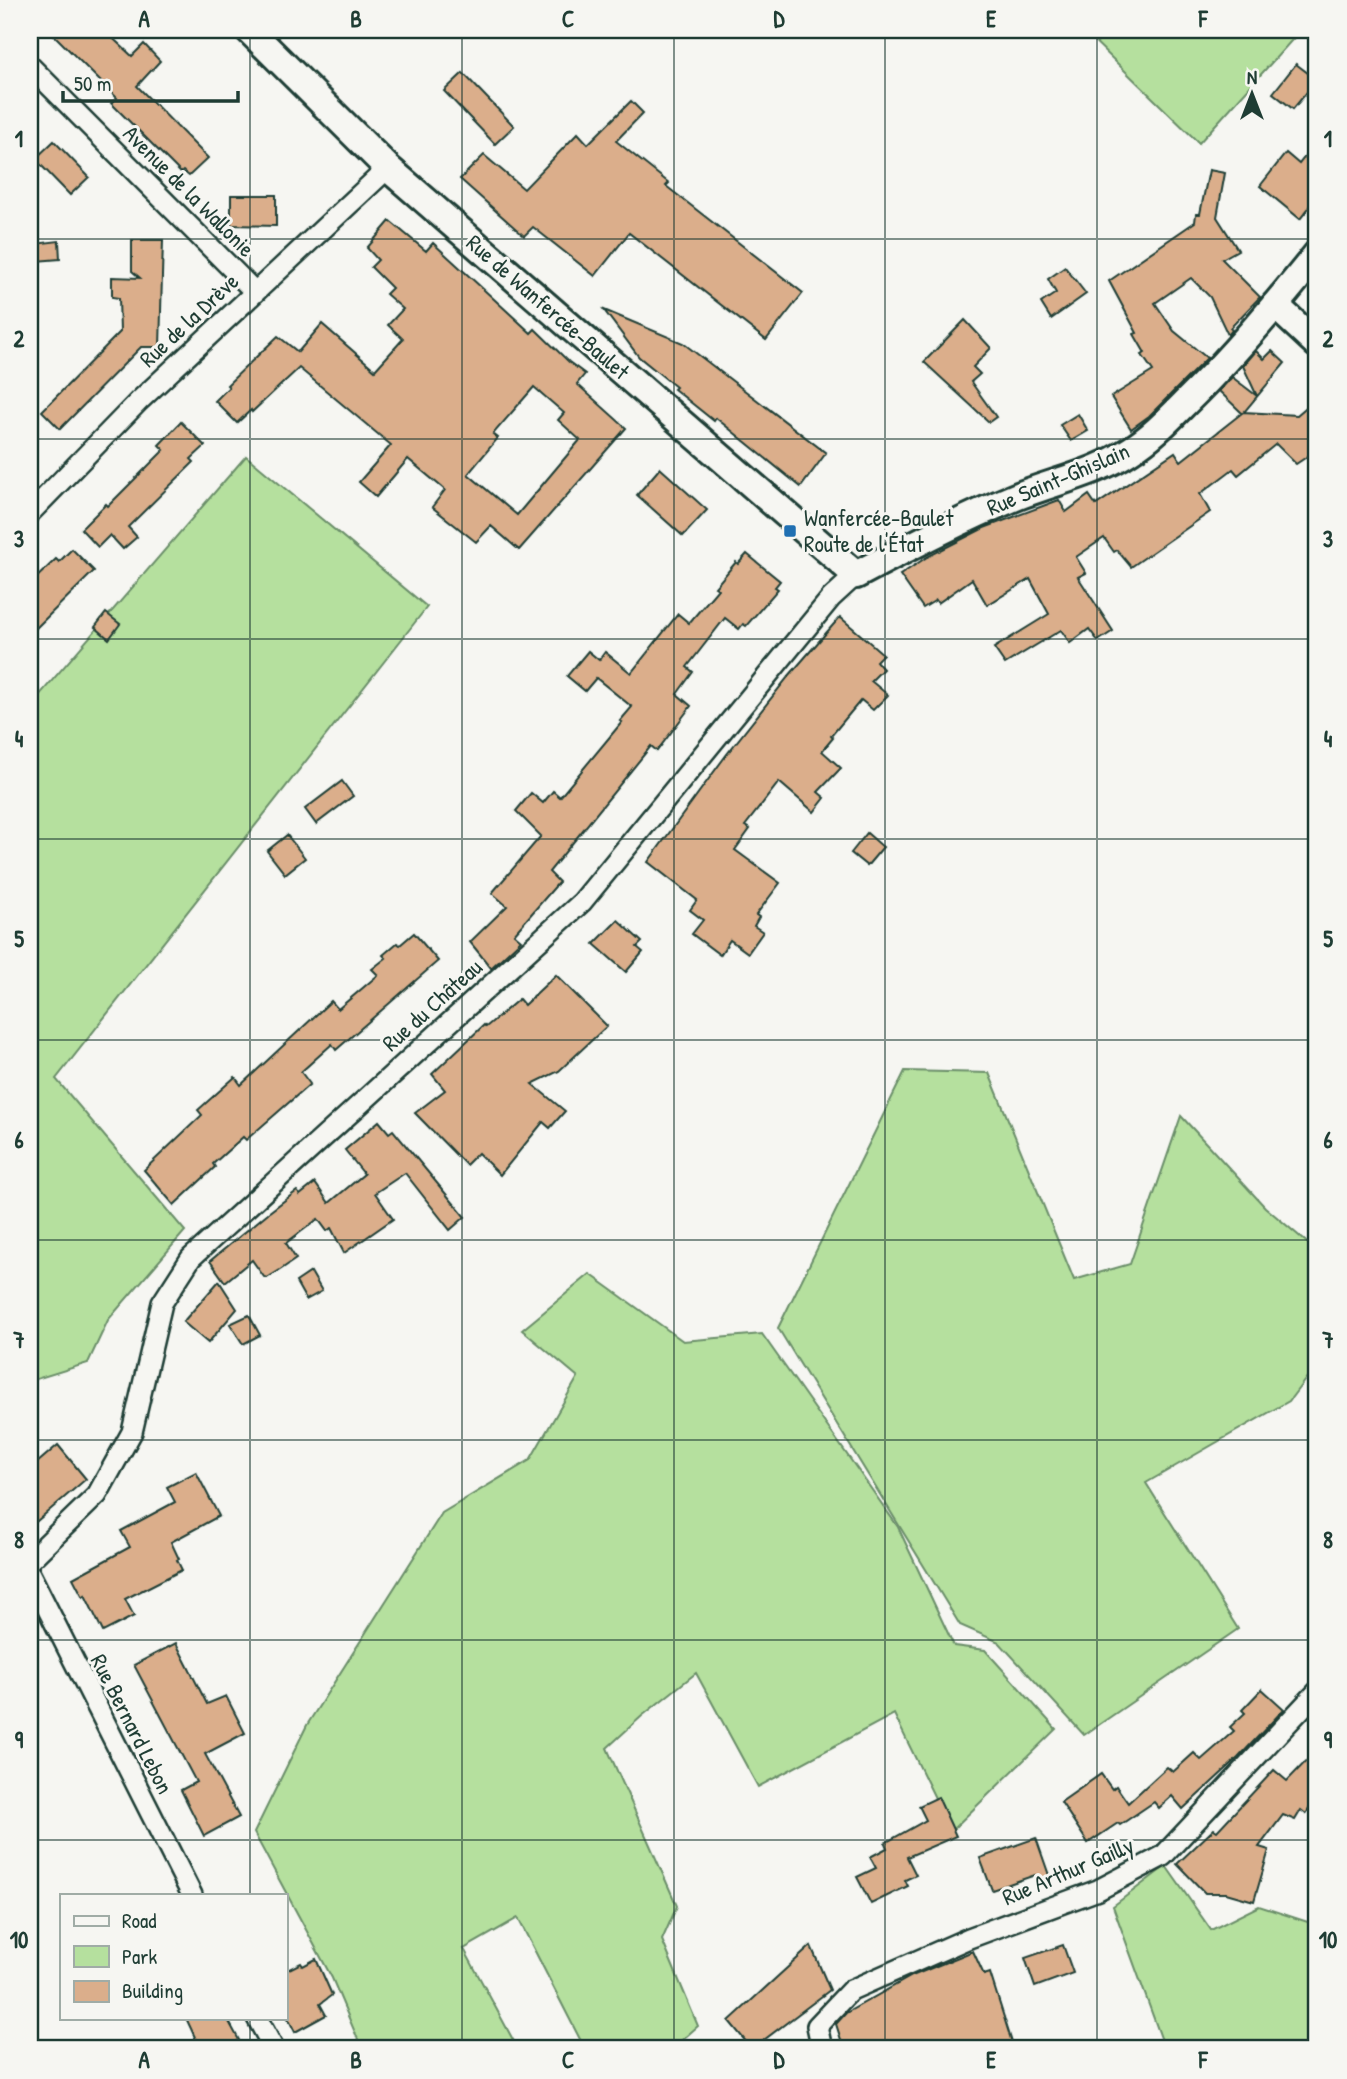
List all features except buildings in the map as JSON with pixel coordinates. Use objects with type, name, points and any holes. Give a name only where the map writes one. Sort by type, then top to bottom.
[{"type":"main road","name":"Rue de Wanfercée-Baulet","points":[[249,30],[388,168],[856,575]]},
{"type":"main road","name":"Rue Saint-Ghislain","points":[[856,575],[967,517],[1082,474],[1132,450],[1157,431],[1205,383],[1317,254]]},
{"type":"main road","points":[[1275,305],[1317,344]]},
{"type":"street","name":"Avenue de la Wallonie","points":[[30,66],[255,292]]},
{"type":"street","name":"Rue de la Drève","points":[[30,513],[139,401],[388,168]]},
{"type":"street","name":"Rue du Château","points":[[30,1560],[97,1495],[132,1432],[162,1303],[191,1258],[582,902],[831,598],[856,575]]},
{"type":"street","name":"Rue Bernard Lebon","points":[[30,1574],[191,1894]]},
{"type":"street","name":"Rue Arthur Gailly","points":[[822,2049],[817,2026],[851,1990],[969,1938],[1098,1890],[1163,1856],[1317,1692]]},
{"type":"street","points":[[258,2020],[274,2049]]},
{"type":"green space","points":[[1083,30],[1301,30],[1199,143]]},
{"type":"green space","points":[[246,456],[427,607],[56,1079],[185,1231],[108,1320],[88,1363],[30,1381],[30,706]]},
{"type":"green space","points":[[905,1071],[989,1073],[1074,1280],[1130,1264],[1181,1116],[1265,1207],[1317,1251],[1317,1364],[1289,1401],[1146,1483],[1238,1629],[1084,1735],[999,1642],[960,1625],[778,1328]]},
{"type":"green space","points":[[590,1274],[683,1341],[762,1334],[898,1527],[954,1646],[985,1650],[1056,1729],[951,1831],[894,1714],[758,1787],[696,1673],[642,1716],[607,1748],[677,1906],[662,1940],[698,2026],[682,2040],[687,2049],[585,2049],[518,1918],[464,1949],[518,2049],[362,2049],[332,1978],[254,1833],[307,1725],[442,1513],[530,1460],[578,1377],[522,1330]]},
{"type":"green space","points":[[1166,1866],[1211,1930],[1259,1906],[1317,1925],[1317,2049],[1165,2049],[1113,1906]]},
{"type":"place","name":"Wanfercée-Baulet Route de l'État","points":[[790,531]]}]
